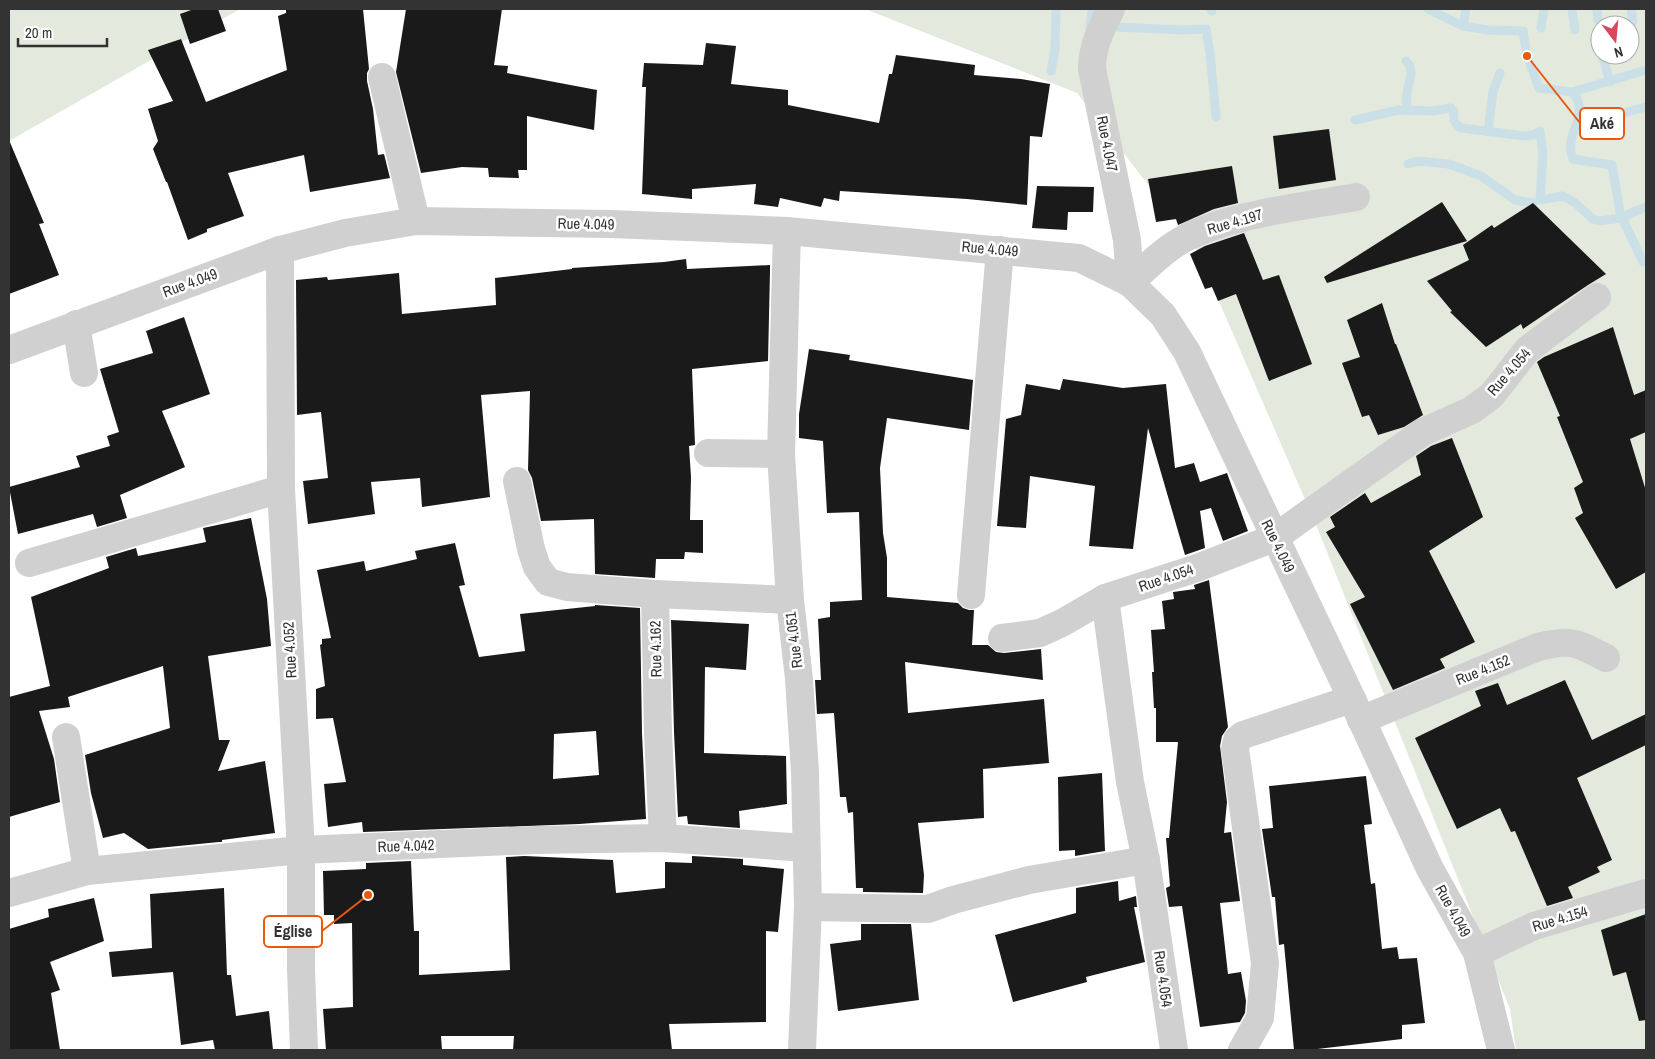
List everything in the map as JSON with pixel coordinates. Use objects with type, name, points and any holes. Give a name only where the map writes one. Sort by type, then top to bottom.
[{"type":"street","name":"Rue 4.047","points":[[1111,9],[1096,40],[1092,55],[1092,69],[1127,240],[1130,283]]},
{"type":"street","points":[[382,77],[416,221]]},
{"type":"street","name":"Rue 4.197","points":[[1130,283],[1174,244],[1219,225],[1250,216],[1356,197]]},
{"type":"street","name":"Rue 4.049","points":[[9,350],[280,250],[345,233],[416,221],[610,224],[787,231],[1079,258],[1130,283],[1163,314],[1186,352],[1357,710],[1430,869],[1477,953],[1501,1050]]},
{"type":"street","name":"Rue 4.051","points":[[787,231],[781,454],[790,600],[799,679],[805,772],[808,907],[802,1050]]},
{"type":"street","name":"Rue 4.052","points":[[280,250],[280,489],[301,850],[301,969],[304,1050]]},
{"type":"street","points":[[971,595],[1000,250]]},
{"type":"street","name":"Rue 4.054","points":[[1174,1050],[1146,860],[1130,782],[1105,598],[1197,568],[1274,538],[1423,432],[1472,410],[1492,395],[1527,350],[1598,297]]},
{"type":"street","points":[[76,324],[84,373]]},
{"type":"street","points":[[708,454],[781,454]]},
{"type":"street","points":[[517,481],[531,549],[537,567],[548,582],[566,587],[655,594],[790,600]]},
{"type":"street","points":[[29,563],[280,489]]},
{"type":"street","name":"Rue 4.162","points":[[655,594],[658,733],[663,838]]},
{"type":"street","points":[[1002,638],[1040,632],[1105,598]]},
{"type":"street","name":"Rue 4.152","points":[[1242,1050],[1260,1018],[1265,963],[1236,749],[1237,740],[1243,735],[1357,710],[1538,647],[1560,642],[1578,644],[1606,658]]},
{"type":"street","points":[[66,737],[87,871]]},
{"type":"street","name":"Rue 4.042","points":[[9,893],[87,871],[301,850],[536,840],[663,838],[806,848]]},
{"type":"street","points":[[808,907],[928,909],[1029,880],[1146,860]]},
{"type":"street","name":"Rue 4.154","points":[[1477,953],[1534,926],[1646,893]]},
{"type":"shaded area","points":[[9,9],[240,9],[9,141]]},
{"type":"shaded area","points":[[865,9],[1646,9],[1646,1050],[1516,1050],[1510,1009],[1317,527],[1194,244],[1077,93]]},
{"type":"building","points":[[194,9],[218,9],[226,31],[190,44],[180,14]]},
{"type":"building","points":[[286,9],[363,9],[369,69],[367,81],[373,109],[378,155],[384,154],[390,178],[310,192],[304,155],[228,173],[244,216],[207,229],[207,232],[188,240],[153,149],[158,141],[148,109],[173,101],[148,50],[181,39],[206,102],[287,70],[278,16],[286,13]]},
{"type":"building","points":[[406,9],[502,9],[494,65],[508,66],[507,73],[597,90],[594,130],[527,116],[527,170],[518,170],[519,178],[489,177],[488,168],[462,167],[421,173],[396,72]]},
{"type":"building","points":[[706,43],[736,46],[731,84],[788,90],[788,105],[879,123],[889,74],[892,74],[896,55],[975,65],[974,75],[1021,79],[1050,84],[1042,137],[1030,136],[1027,205],[967,199],[840,191],[839,201],[824,198],[821,207],[780,198],[778,207],[754,204],[756,184],[692,189],[692,199],[642,194],[646,87],[642,87],[644,63],[703,65]]},
{"type":"building","points":[[1329,129],[1336,180],[1279,189],[1273,136]]},
{"type":"building","points":[[9,140],[44,223],[39,224],[59,275],[9,294]]},
{"type":"building","points":[[1232,166],[1238,203],[1214,209],[1178,225],[1176,219],[1156,222],[1148,179]]},
{"type":"building","points":[[1037,186],[1094,187],[1093,212],[1068,212],[1067,230],[1032,228]]},
{"type":"building","points":[[1442,202],[1467,241],[1327,283],[1324,277]]},
{"type":"building","points":[[1533,203],[1606,274],[1523,329],[1521,324],[1486,347],[1450,312],[1452,311],[1427,281],[1469,260],[1463,245],[1492,225],[1494,228]]},
{"type":"building","points":[[1244,233],[1263,280],[1279,275],[1312,364],[1269,381],[1236,294],[1218,301],[1212,287],[1205,289],[1190,254],[1205,246]]},
{"type":"building","points":[[686,259],[687,269],[770,265],[768,361],[692,369],[695,445],[689,446],[691,477],[690,520],[703,520],[703,553],[685,552],[684,559],[656,559],[655,578],[595,574],[594,519],[541,521],[532,478],[528,470],[530,391],[481,395],[490,497],[422,507],[420,478],[371,482],[375,514],[308,524],[303,481],[328,478],[321,412],[297,415],[296,280],[327,277],[328,280],[399,273],[402,314],[496,305],[495,278],[572,268]]},
{"type":"building","points":[[1382,303],[1395,344],[1423,415],[1404,427],[1378,435],[1369,415],[1362,417],[1342,363],[1360,357],[1347,320]]},
{"type":"building","points":[[184,317],[210,394],[162,411],[185,467],[120,495],[127,518],[97,527],[93,514],[18,534],[9,487],[80,467],[76,456],[110,446],[107,436],[119,432],[100,369],[153,353],[146,331]]},
{"type":"building","points":[[1613,327],[1634,395],[1646,390],[1646,432],[1630,439],[1646,491],[1646,572],[1616,589],[1575,518],[1583,513],[1574,488],[1583,482],[1557,417],[1560,416],[1537,362],[1544,357]]},
{"type":"building","points":[[809,349],[850,355],[849,360],[973,380],[969,430],[887,418],[880,468],[883,533],[887,558],[887,597],[958,603],[963,608],[974,610],[972,645],[988,645],[996,652],[1004,653],[1041,649],[1043,680],[905,662],[908,713],[1044,699],[1049,763],[983,769],[984,818],[918,823],[924,875],[923,893],[863,892],[863,888],[856,888],[853,812],[848,813],[846,797],[840,797],[834,713],[817,714],[815,680],[821,680],[818,619],[830,617],[830,602],[862,600],[859,512],[827,513],[823,441],[799,438],[799,414]]},
{"type":"building","points":[[1063,379],[1123,388],[1166,384],[1175,468],[1194,463],[1200,482],[1227,473],[1248,531],[1223,541],[1211,508],[1200,511],[1205,548],[1185,555],[1148,428],[1133,549],[1089,546],[1095,486],[1030,476],[1026,528],[997,526],[1006,419],[1021,415],[1026,384],[1060,390]]},
{"type":"building","points":[[1452,438],[1483,517],[1429,551],[1475,642],[1440,659],[1445,668],[1393,690],[1350,604],[1365,597],[1326,532],[1335,527],[1330,517],[1365,493],[1371,503],[1421,475],[1416,456],[1431,446]]},
{"type":"building","points":[[251,518],[267,599],[271,646],[208,656],[219,740],[230,740],[218,771],[265,761],[275,833],[222,840],[222,842],[148,849],[124,833],[103,838],[91,793],[85,755],[170,728],[163,666],[68,697],[70,707],[39,711],[54,759],[60,802],[9,817],[9,697],[50,686],[31,597],[109,568],[106,557],[136,548],[138,556],[206,542],[203,528]]},
{"type":"building","points":[[455,543],[465,585],[459,586],[479,657],[525,651],[520,614],[595,605],[640,608],[642,733],[646,819],[579,824],[363,832],[362,822],[328,827],[324,784],[346,782],[333,718],[316,719],[316,689],[325,686],[320,645],[322,644],[322,639],[331,638],[317,570],[364,561],[366,571],[417,559],[415,551]],"holes":[[[596,731],[599,775],[553,779],[554,734]]]},
{"type":"building","points":[[1209,580],[1228,727],[1222,736],[1220,746],[1227,802],[1224,833],[1231,832],[1240,901],[1220,903],[1228,974],[1241,972],[1246,1001],[1245,1013],[1240,1022],[1200,1027],[1182,906],[1169,907],[1166,888],[1170,886],[1166,838],[1169,838],[1178,742],[1156,742],[1156,708],[1154,708],[1151,630],[1165,629],[1162,601],[1174,599],[1173,592],[1195,589],[1194,585]]},
{"type":"building","points":[[671,620],[749,624],[746,670],[705,667],[704,753],[786,756],[787,804],[739,811],[740,828],[688,824],[687,816],[678,817]]},
{"type":"building","points":[[1565,680],[1592,740],[1646,714],[1646,745],[1577,778],[1612,860],[1597,867],[1600,872],[1568,887],[1573,898],[1547,906],[1515,831],[1511,832],[1500,808],[1457,829],[1415,738],[1481,706],[1475,691],[1498,683],[1507,705]]},
{"type":"building","points":[[1102,773],[1105,851],[1075,856],[1075,850],[1059,851],[1058,777]]},
{"type":"building","points":[[1366,776],[1372,824],[1364,825],[1371,884],[1375,883],[1382,949],[1397,947],[1399,959],[1417,958],[1425,1023],[1402,1025],[1402,1039],[1309,1050],[1294,1050],[1284,944],[1279,945],[1275,897],[1272,897],[1262,829],[1273,828],[1269,786]]},
{"type":"building","points":[[524,856],[613,860],[616,893],[665,888],[665,862],[692,863],[692,856],[743,859],[743,865],[784,869],[778,932],[766,931],[766,1022],[669,1024],[672,1050],[513,1050],[514,1036],[441,1036],[442,1050],[326,1050],[323,1009],[353,1007],[352,923],[334,924],[334,915],[324,915],[323,871],[366,869],[366,863],[411,861],[414,931],[419,931],[419,975],[510,970],[506,857]]},
{"type":"building","points":[[1118,881],[1119,901],[1136,896],[1137,907],[1134,907],[1145,962],[1086,977],[1087,982],[1013,1002],[995,935],[1076,913],[1076,888]]},
{"type":"building","points":[[224,888],[227,975],[231,975],[236,1016],[269,1011],[273,1050],[215,1050],[213,1040],[181,1045],[173,972],[112,977],[109,952],[152,948],[150,894]]},
{"type":"building","points":[[94,898],[104,941],[50,962],[60,990],[51,993],[60,1050],[9,1050],[9,929],[49,917],[48,909]]},
{"type":"building","points":[[1646,914],[1646,1020],[1639,1021],[1626,972],[1613,976],[1601,930]]},
{"type":"building","points":[[861,924],[911,924],[919,1000],[838,1011],[830,944],[861,940]]},
{"type":"waterway","points":[[1051,71],[1055,49],[1056,9]]},
{"type":"waterway","points":[[1090,29],[1092,9]]},
{"type":"waterway","points":[[1428,9],[1463,26],[1488,30],[1523,31],[1527,56],[1539,88],[1572,92],[1646,70]]},
{"type":"waterway","points":[[1463,26],[1466,9]]},
{"type":"waterway","points":[[1541,28],[1544,9]]},
{"type":"waterway","points":[[1572,9],[1575,30]]},
{"type":"waterway","points":[[1597,9],[1598,15]]},
{"type":"waterway","points":[[1631,9],[1632,15]]},
{"type":"waterway","points":[[1117,27],[1183,30],[1206,29],[1216,117]]},
{"type":"waterway","points":[[1406,61],[1411,68],[1407,110]]},
{"type":"waterway","points":[[1605,65],[1610,82]]},
{"type":"waterway","points":[[1488,132],[1493,91],[1500,73]]},
{"type":"waterway","points":[[1454,111],[1455,121],[1462,128],[1525,136],[1533,135],[1540,131],[1543,155],[1540,200],[1563,196],[1574,202],[1593,219],[1600,221],[1621,218],[1612,165],[1573,159],[1571,142],[1579,110],[1574,94]]},
{"type":"waterway","points":[[1616,115],[1646,107]]},
{"type":"waterway","points":[[1355,120],[1399,110],[1432,111],[1451,108]]},
{"type":"waterway","points":[[1408,164],[1418,161],[1449,164],[1481,176],[1515,200],[1533,203]]},
{"type":"waterway","points":[[1643,262],[1623,220],[1629,214],[1646,207]]},
{"type":"place","name":"Aké","points":[[1527,56]]},
{"type":"place","name":"Église","points":[[368,895]]}]
